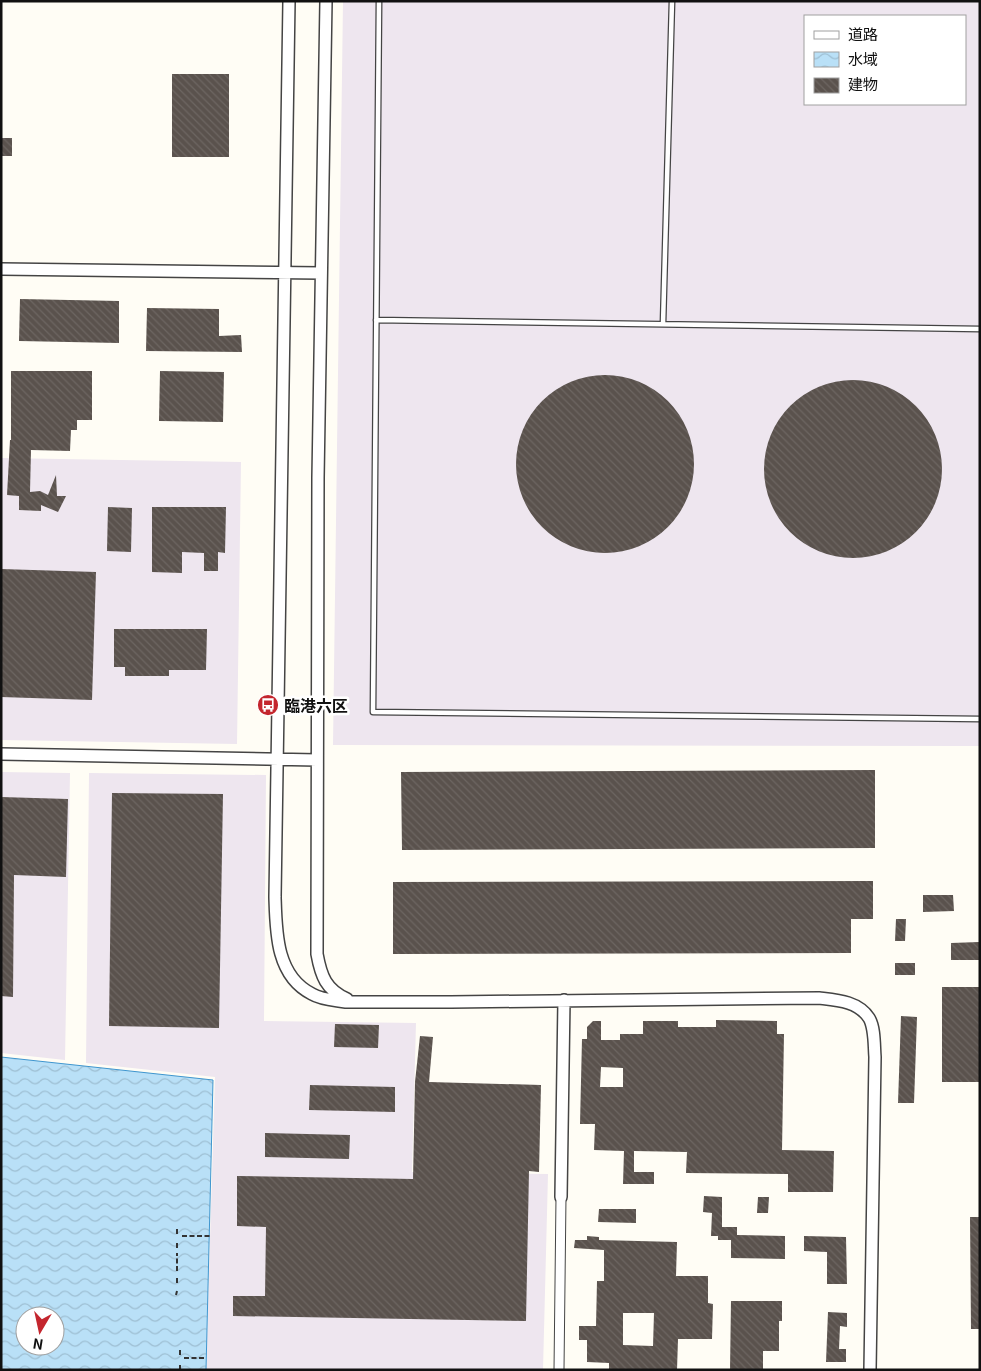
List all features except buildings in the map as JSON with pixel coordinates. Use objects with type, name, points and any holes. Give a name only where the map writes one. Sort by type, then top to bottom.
[{"type":"street","points":[[289,1],[275,897],[279,948],[286,968],[297,984],[312,995],[329,1000],[354,1002],[819,998],[846,1002],[858,1008],[869,1018],[873,1034],[875,1057],[870,1370]]},
{"type":"street","points":[[326,1],[321,273],[317,954],[320,969],[329,986],[345,999],[354,1002]]},
{"type":"street","points":[[1,269],[321,273]]},
{"type":"street","points":[[1,754],[317,760]]},
{"type":"street","points":[[559,1370],[564,1000]]},
{"type":"lane","points":[[379,1],[372,712],[980,719]]},
{"type":"lane","points":[[663,324],[672,1]]},
{"type":"lane","points":[[376,320],[980,329]]},
{"type":"path","points":[[177,1229],[177,1234]]},
{"type":"path","points":[[182,1236],[211,1236]]},
{"type":"path","points":[[177,1242],[177,1248]]},
{"type":"path","points":[[177,1253],[177,1271]]},
{"type":"path","points":[[177,1276],[177,1283]]},
{"type":"path","points":[[180,1350],[180,1355]]},
{"type":"path","points":[[184,1358],[206,1358]]},
{"type":"path","points":[[180,1363],[180,1370]]},
{"type":"shaded area","points":[[343,1],[980,1],[980,746],[333,745]]},
{"type":"shaded area","points":[[1,458],[241,462],[237,744],[1,740]]},
{"type":"shaded area","points":[[1,772],[70,773],[65,1060],[1,1053]]},
{"type":"shaded area","points":[[89,773],[266,775],[264,1021],[416,1023],[412,1172],[548,1174],[543,1370],[206,1370],[215,1077],[86,1063]]},
{"type":"water","points":[[1,1057],[213,1080],[206,1370],[1,1370]]},
{"type":"place","name":"臨港六区","points":[[268,705]]}]
